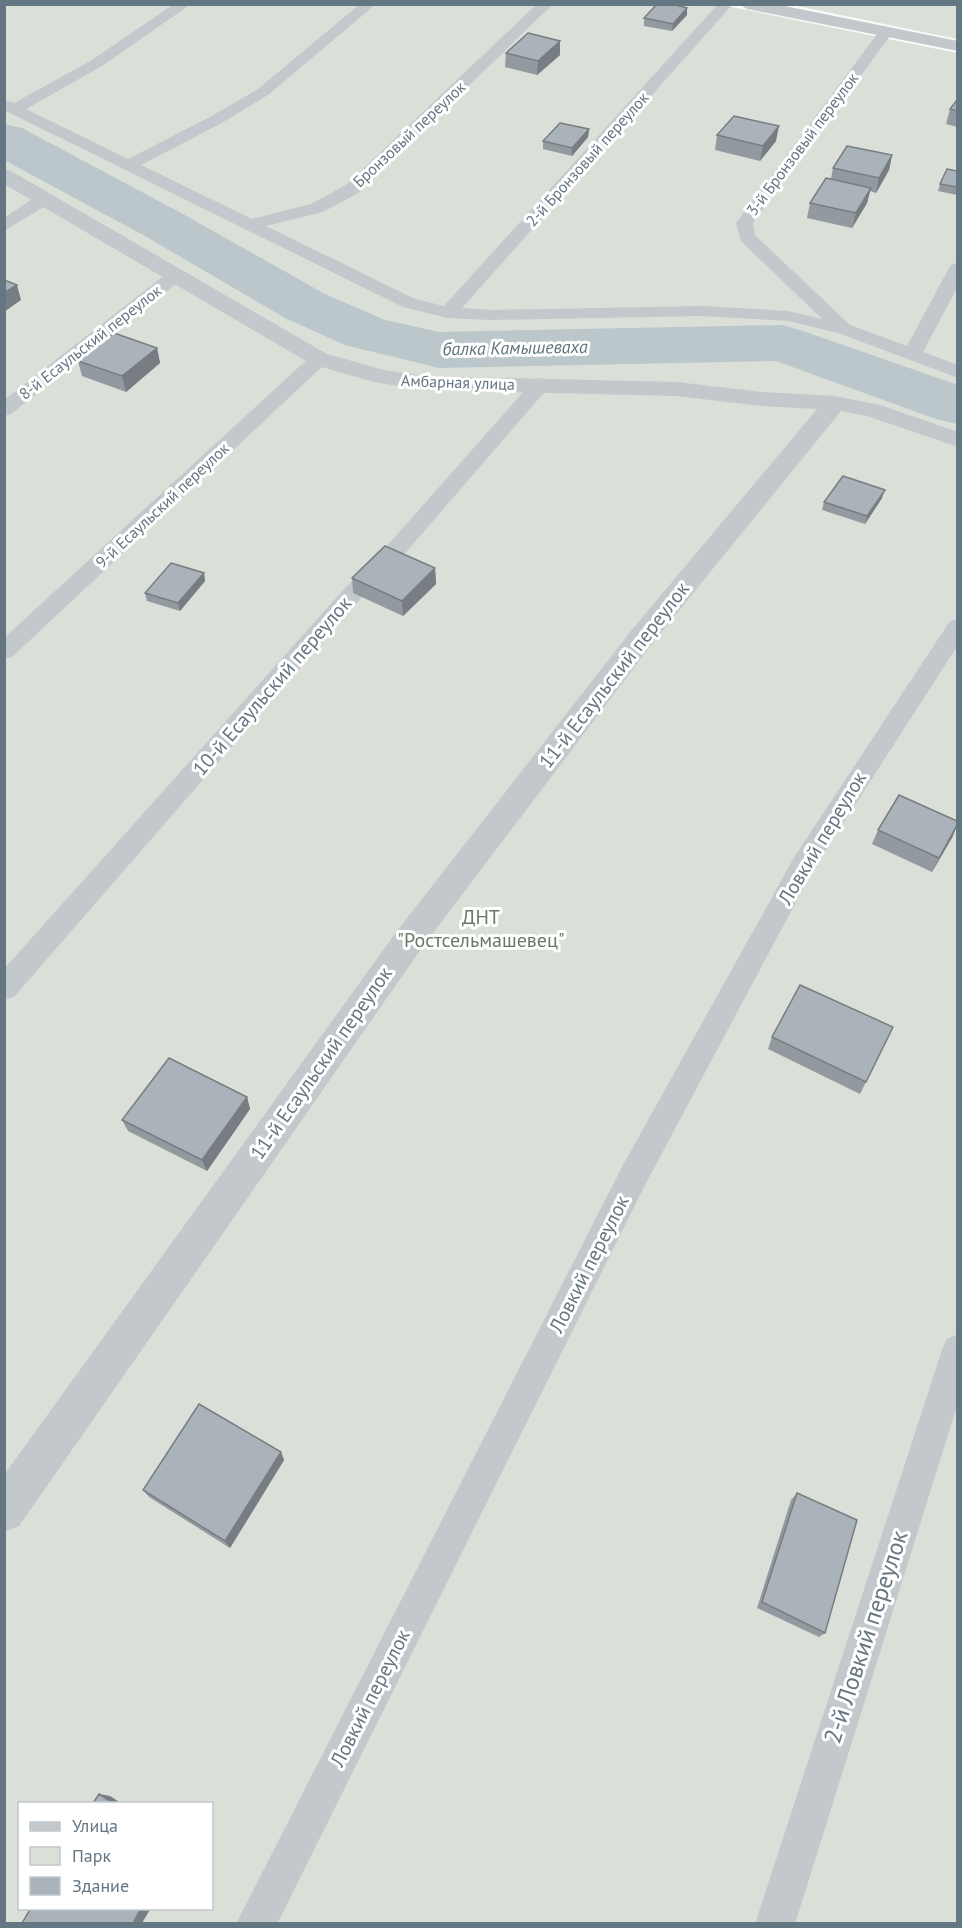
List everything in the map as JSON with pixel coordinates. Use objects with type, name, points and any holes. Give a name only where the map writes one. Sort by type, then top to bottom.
[{"type":"street","points":[[747,4],[957,46]]},
{"type":"street","name":"Амбарная улица","points":[[4,175],[319,359],[382,377],[424,383],[676,388],[762,399],[835,404],[872,410],[957,440]]},
{"type":"street","name":"11-й Есаульский переулок","points":[[4,1511],[409,940],[641,638],[835,404]]},
{"type":"lane","points":[[10,107],[98,63],[184,4]]},
{"type":"lane","points":[[128,165],[214,121],[263,92],[369,4]]},
{"type":"lane","name":"Бронзовый переулок","points":[[250,225],[317,208],[352,189],[546,4]]},
{"type":"lane","name":"2-й Бронзовый переулок","points":[[448,313],[726,4]]},
{"type":"lane","name":"3-й Бронзовый переулок","points":[[844,328],[747,237],[744,223],[885,33]]},
{"type":"lane","points":[[10,107],[409,303],[448,313],[490,315],[736,311],[788,316],[844,328],[957,372]]},
{"type":"lane","points":[[4,226],[44,199]]},
{"type":"lane","points":[[912,355],[957,268]]},
{"type":"lane","name":"8-й Есаульский переулок","points":[[4,410],[176,275]]},
{"type":"lane","name":"9-й Есаульский переулок","points":[[4,651],[319,359]]},
{"type":"lane","name":"10-й Есаульский переулок","points":[[4,989],[541,384]]},
{"type":"lane","name":"Ловкий переулок","points":[[256,1923],[634,1174],[804,863],[957,626]]},
{"type":"lane","name":"2-й Ловкий переулок","points":[[775,1923],[957,1350]]},
{"type":"green space","name":"ДНТ \"Ростсельмашевец\"","points":[[5,5],[722,5],[957,53],[957,1923],[5,1924]]},
{"type":"green space","points":[[792,5],[957,5],[957,39]]},
{"type":"building","points":[[657,4],[672,4],[687,8],[673,24],[644,18]]},
{"type":"building","points":[[528,33],[560,41],[538,61],[506,53]]},
{"type":"building","points":[[957,100],[957,111],[950,109]]},
{"type":"building","points":[[734,116],[779,126],[763,146],[717,135]]},
{"type":"building","points":[[560,123],[589,129],[572,148],[543,141]]},
{"type":"building","points":[[847,146],[892,155],[879,178],[833,168]]},
{"type":"building","points":[[947,169],[957,171],[957,187],[940,184]]},
{"type":"building","points":[[826,178],[871,188],[856,213],[810,203]]},
{"type":"building","points":[[4,280],[17,285],[4,293]]},
{"type":"building","points":[[114,333],[157,348],[122,376],[78,361]]},
{"type":"building","points":[[843,476],[885,490],[867,516],[824,502]]},
{"type":"building","points":[[385,546],[435,568],[402,601],[352,578]]},
{"type":"building","points":[[171,563],[204,573],[178,603],[145,593]]},
{"type":"building","points":[[899,795],[957,821],[939,858],[878,830]]},
{"type":"building","points":[[800,985],[893,1027],[866,1082],[772,1037]]},
{"type":"building","points":[[169,1058],[247,1097],[202,1160],[122,1120]]},
{"type":"building","points":[[199,1404],[281,1452],[225,1541],[143,1490]]},
{"type":"building","points":[[797,1493],[857,1520],[825,1633],[762,1602]]},
{"type":"building","points":[[99,1794],[111,1802],[94,1802]]},
{"type":"building","points":[[30,1910],[140,1910],[133,1923],[22,1923]]},
{"type":"waterway","name":"балка Камышеваха","points":[[4,139],[164,225],[305,306],[366,333],[439,350],[782,343],[958,406]]}]
